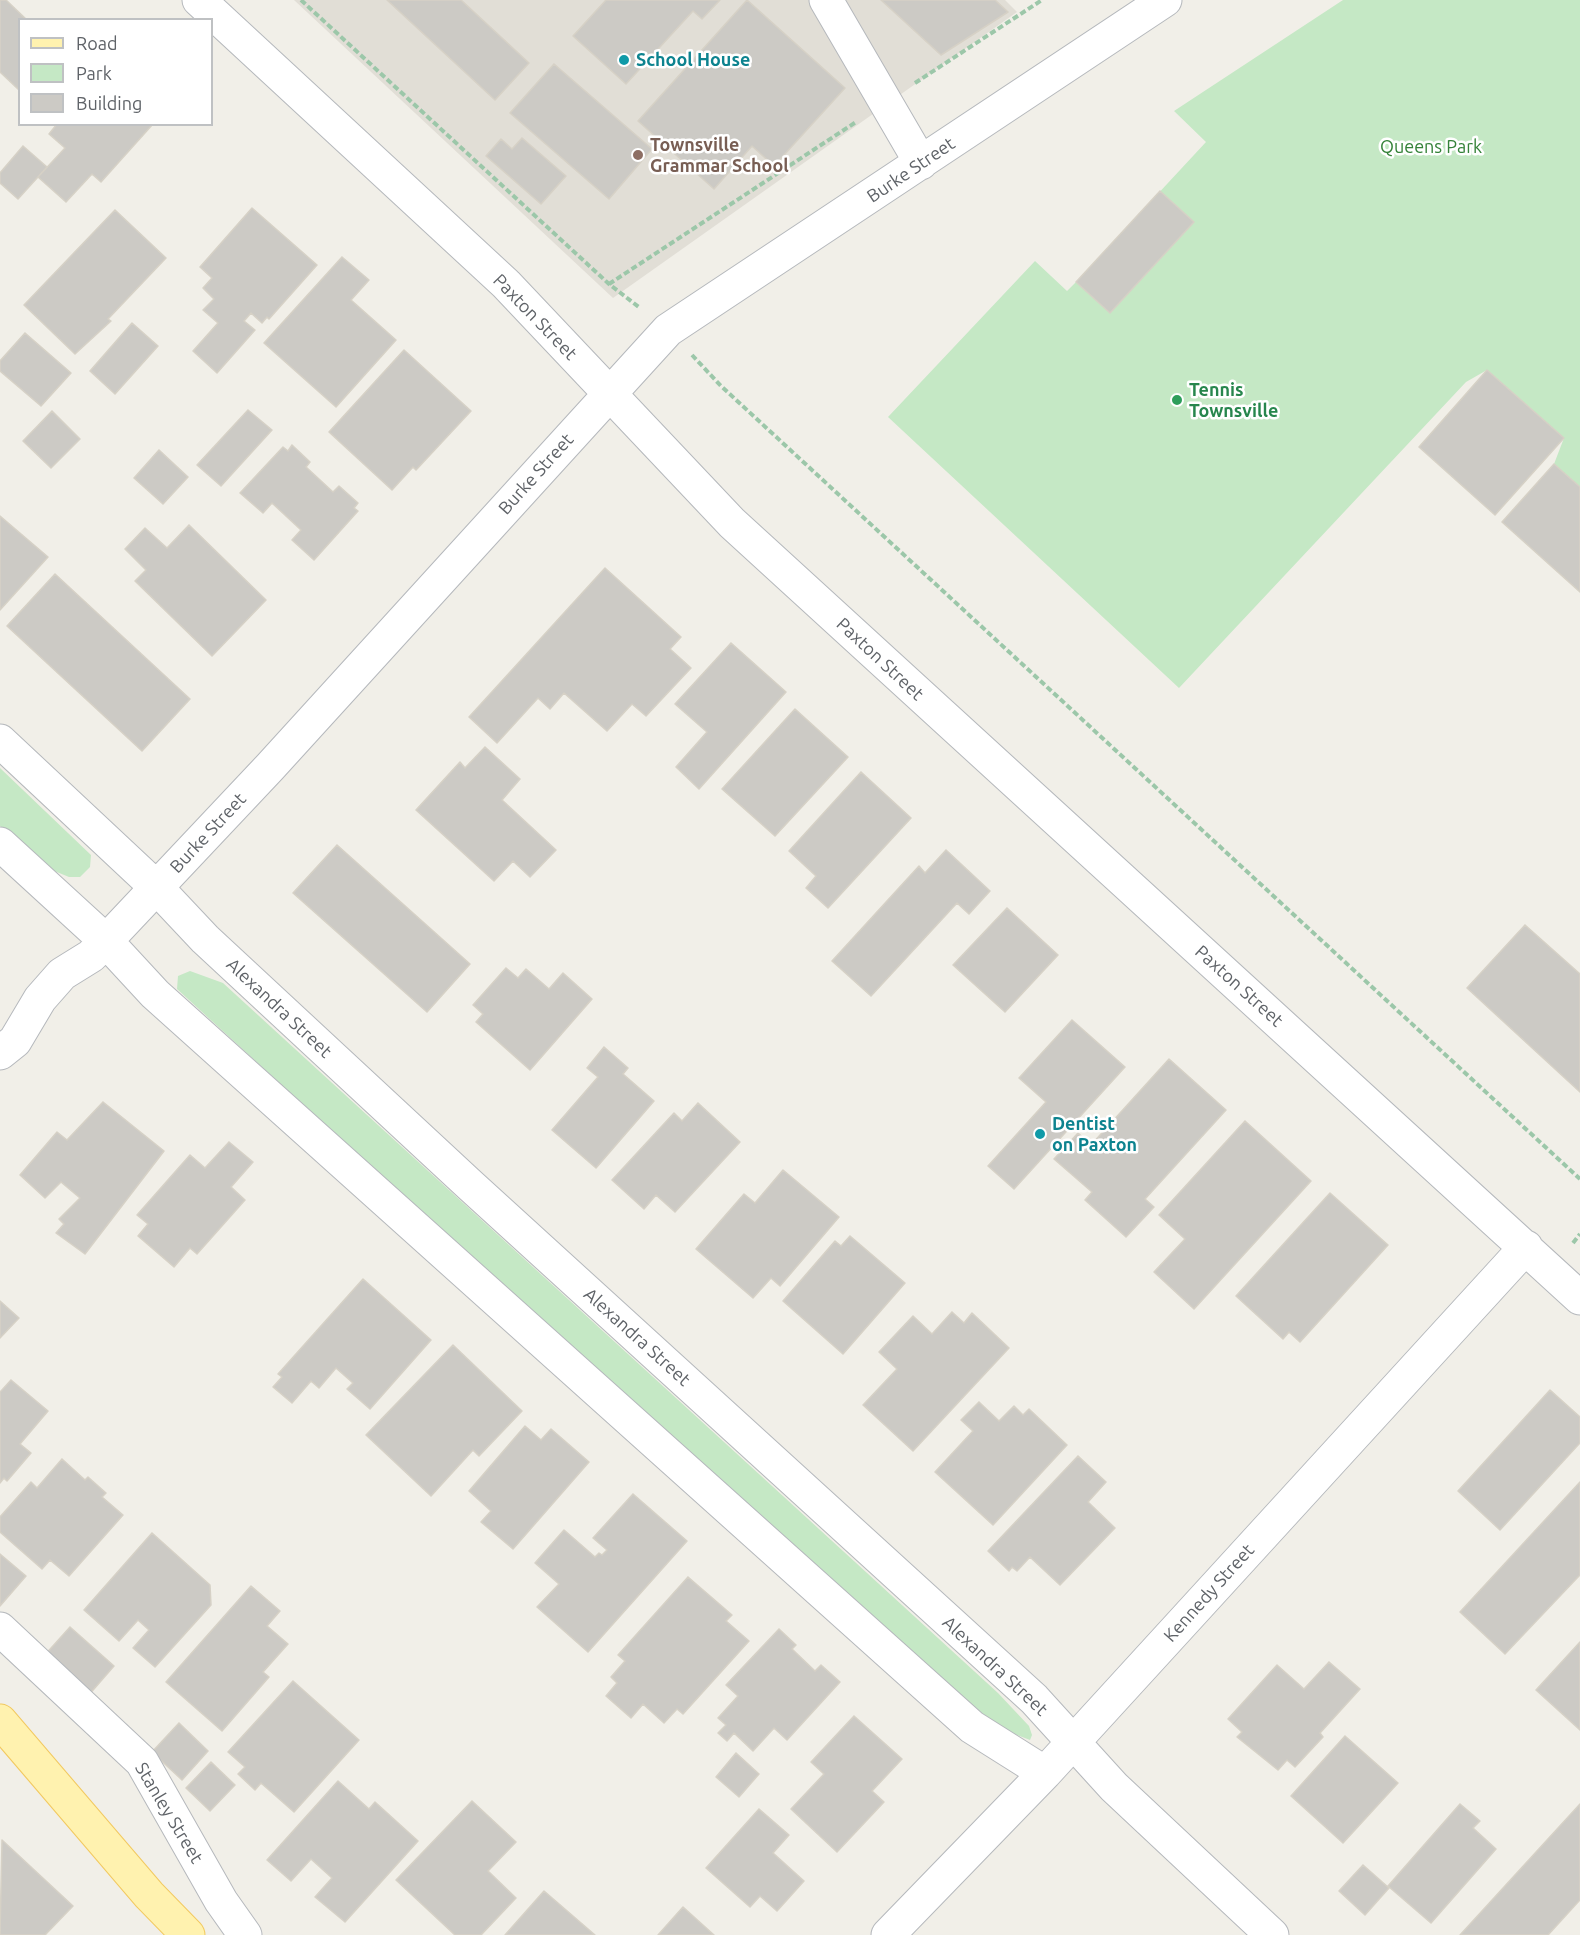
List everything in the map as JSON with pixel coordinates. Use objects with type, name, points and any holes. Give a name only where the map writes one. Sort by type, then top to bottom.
[{"type":"main road","points":[[0,1721],[149,1895],[188,1935]]},
{"type":"street","name":"Paxton Street","points":[[199,0],[506,284],[732,523],[1580,1298]]},
{"type":"street","points":[[826,0],[921,163]]},
{"type":"street","name":"Burke Street","points":[[0,1053],[15,1041],[40,999],[62,974],[91,956],[157,888],[668,330],[1165,0]]},
{"type":"street","name":"Alexandra Street","points":[[0,741],[157,888],[205,939],[470,1185],[1034,1700],[1072,1744],[1114,1787],[1272,1935]]},
{"type":"street","points":[[0,844],[106,941],[155,994],[972,1727],[1045,1773]]},
{"type":"street","name":"Kennedy Street","points":[[888,1935],[1072,1744],[1526,1248]]},
{"type":"street","name":"Stanley Street","points":[[0,1629],[142,1762],[220,1901],[245,1935]]},
{"type":"path","points":[[301,0],[609,284],[668,330],[721,386],[1580,1179]]},
{"type":"path","points":[[609,284],[1042,0]]},
{"type":"shaded area","name":"Townsville Grammar School","points":[[294,0],[1005,0],[1017,12],[613,298]]},
{"type":"green space","name":"Queens Park","points":[[1343,0],[1580,0],[1580,487],[1554,464],[1564,438],[1487,370],[1466,382],[1179,688],[888,417],[1035,261],[1067,291],[1076,282],[1206,142],[1174,111]]},
{"type":"green space","points":[[0,768],[91,855],[90,867],[80,877],[69,877],[47,868],[0,826]]},
{"type":"green space","points":[[190,971],[223,983],[998,1693],[1029,1726],[1032,1735],[1030,1740],[991,1725],[947,1696],[177,989],[178,976]]},
{"type":"building","points":[[0,0],[6,0],[25,18],[18,18],[18,89],[0,72]]},
{"type":"building","points":[[387,0],[461,0],[529,63],[495,100]]},
{"type":"building","name":"School House","points":[[606,0],[720,0],[702,19],[693,11],[626,84],[573,36]]},
{"type":"building","points":[[747,0],[845,88],[774,166],[752,146],[714,189],[638,121]]},
{"type":"building","points":[[881,0],[995,0],[1008,12],[941,55]]},
{"type":"building","points":[[554,64],[652,149],[609,199],[510,113]]},
{"type":"building","points":[[55,126],[151,126],[101,182],[92,174],[66,202],[38,177],[65,148],[49,134]]},
{"type":"building","points":[[522,138],[566,176],[541,204],[486,156],[501,139],[512,149]]},
{"type":"building","points":[[23,146],[47,167],[18,199],[0,183],[0,173]]},
{"type":"building","points":[[1160,191],[1194,222],[1110,313],[1076,282]]},
{"type":"building","points":[[252,208],[317,265],[269,319],[267,317],[262,323],[251,313],[244,321],[255,330],[217,373],[193,351],[218,323],[203,310],[214,299],[203,288],[212,278],[200,267]]},
{"type":"building","points":[[115,210],[166,258],[108,319],[111,321],[75,354],[24,305]]},
{"type":"building","points":[[342,257],[369,280],[351,300],[396,340],[336,407],[264,343]]},
{"type":"building","points":[[132,323],[158,346],[115,394],[90,371]]},
{"type":"building","points":[[25,333],[71,373],[41,406],[0,371],[0,361]]},
{"type":"building","points":[[404,350],[471,411],[416,470],[413,467],[392,490],[329,432]]},
{"type":"building","points":[[1487,370],[1564,438],[1495,515],[1419,447]]},
{"type":"building","points":[[248,410],[272,430],[221,486],[197,465]]},
{"type":"building","points":[[52,411],[80,439],[51,468],[23,441]]},
{"type":"building","points":[[292,445],[310,462],[306,467],[333,492],[339,486],[358,503],[354,508],[358,511],[314,560],[292,540],[301,530],[272,503],[263,513],[240,493],[283,447],[288,451]]},
{"type":"building","points":[[159,450],[188,477],[163,504],[134,478]]},
{"type":"building","points":[[1554,464],[1580,487],[1580,592],[1502,522]]},
{"type":"building","points":[[0,516],[48,557],[0,610]]},
{"type":"building","points":[[189,525],[266,600],[212,656],[135,581],[146,570],[125,549],[145,528],[167,548]]},
{"type":"building","points":[[605,568],[681,637],[670,649],[691,668],[646,716],[632,704],[607,731],[564,693],[550,709],[538,698],[497,743],[469,717]]},
{"type":"building","points":[[55,574],[190,699],[142,751],[7,626]]},
{"type":"building","points":[[731,643],[786,692],[699,789],[676,767],[707,732],[675,704]]},
{"type":"building","points":[[795,709],[848,757],[775,836],[722,789]]},
{"type":"building","points":[[485,747],[520,779],[502,800],[556,850],[530,877],[513,861],[494,881],[416,810],[460,762],[465,768]]},
{"type":"building","points":[[861,772],[911,818],[828,908],[806,888],[816,876],[789,851]]},
{"type":"building","points":[[337,845],[470,964],[427,1012],[293,893]]},
{"type":"building","points":[[946,850],[990,891],[969,914],[957,903],[871,996],[832,961],[919,866],[925,873]]},
{"type":"building","points":[[1007,908],[1058,955],[1005,1012],[953,965]]},
{"type":"building","points":[[1525,925],[1580,974],[1580,1092],[1467,988]]},
{"type":"building","points":[[506,968],[518,978],[526,969],[549,989],[563,973],[592,999],[530,1070],[476,1022],[483,1014],[473,1005]]},
{"type":"building","name":"Dentist on Paxton","points":[[1072,1020],[1125,1067],[1014,1189],[988,1166],[1046,1102],[1019,1078]]},
{"type":"building","points":[[604,1047],[628,1068],[623,1074],[654,1101],[596,1168],[552,1130],[598,1077],[587,1068]]},
{"type":"building","points":[[1169,1059],[1226,1110],[1145,1199],[1154,1207],[1126,1237],[1085,1200],[1092,1192],[1054,1159],[1078,1133],[1091,1145]]},
{"type":"building","points":[[103,1102],[164,1151],[85,1254],[56,1233],[64,1224],[59,1219],[80,1198],[61,1182],[45,1198],[20,1175],[57,1132],[67,1140]]},
{"type":"building","points":[[698,1103],[740,1142],[675,1212],[656,1195],[644,1209],[612,1180],[674,1113],[682,1121]]},
{"type":"building","points":[[1245,1121],[1311,1181],[1194,1309],[1154,1272],[1185,1239],[1159,1215]]},
{"type":"building","points":[[229,1142],[253,1162],[231,1187],[245,1200],[197,1254],[190,1248],[174,1267],[138,1236],[148,1224],[137,1215],[190,1155],[205,1168]]},
{"type":"building","points":[[783,1170],[839,1217],[780,1286],[771,1278],[753,1298],[696,1249],[744,1194],[755,1203]]},
{"type":"building","points":[[1330,1193],[1388,1245],[1300,1342],[1289,1332],[1283,1339],[1236,1296]]},
{"type":"building","points":[[850,1236],[905,1283],[843,1354],[783,1301],[835,1241],[841,1246]]},
{"type":"building","points":[[363,1279],[431,1340],[370,1409],[347,1389],[353,1383],[336,1368],[319,1388],[311,1381],[292,1403],[273,1387],[282,1377],[278,1374]]},
{"type":"building","points":[[0,1301],[19,1318],[0,1338]]},
{"type":"building","points":[[952,1312],[964,1323],[972,1313],[1009,1348],[913,1451],[863,1405],[897,1369],[879,1352],[913,1316],[932,1334]]},
{"type":"building","points":[[453,1345],[522,1411],[479,1456],[473,1450],[431,1496],[366,1435]]},
{"type":"building","points":[[11,1380],[48,1411],[20,1444],[31,1453],[7,1481],[4,1478],[0,1483],[0,1392]]},
{"type":"building","points":[[1550,1390],[1580,1417],[1580,1443],[1500,1530],[1458,1491]]},
{"type":"building","points":[[979,1402],[999,1421],[1014,1406],[1023,1415],[1029,1409],[1067,1445],[993,1525],[935,1472],[973,1431],[961,1420]]},
{"type":"building","points":[[525,1426],[541,1440],[551,1429],[589,1462],[513,1549],[481,1522],[491,1511],[469,1491]]},
{"type":"building","points":[[1078,1456],[1106,1482],[1088,1502],[1115,1528],[1060,1585],[1030,1557],[1017,1571],[1012,1567],[1009,1571],[988,1551]]},
{"type":"building","points":[[62,1459],[85,1480],[88,1477],[106,1493],[102,1497],[123,1515],[69,1576],[50,1560],[42,1569],[0,1532],[0,1517],[31,1482],[37,1488]]},
{"type":"building","points":[[1580,1482],[1580,1575],[1505,1654],[1460,1612]]},
{"type":"building","points":[[633,1494],[687,1541],[588,1652],[537,1607],[559,1584],[535,1563],[564,1530],[595,1557],[599,1553],[602,1555],[607,1550],[593,1538]]},
{"type":"building","points":[[152,1533],[210,1585],[211,1605],[155,1667],[133,1648],[149,1630],[138,1620],[119,1641],[84,1610]]},
{"type":"building","points":[[0,1554],[26,1576],[0,1606]]},
{"type":"building","points":[[688,1577],[732,1615],[726,1621],[749,1641],[683,1714],[677,1709],[664,1723],[643,1704],[631,1718],[606,1696],[617,1683],[611,1677],[625,1661],[618,1655]]},
{"type":"building","points":[[251,1586],[280,1611],[267,1626],[288,1644],[263,1672],[269,1677],[222,1731],[166,1682]]},
{"type":"building","points":[[70,1627],[114,1666],[87,1697],[43,1657]]},
{"type":"building","points":[[779,1629],[796,1645],[792,1649],[815,1671],[821,1665],[840,1682],[787,1740],[774,1728],[753,1751],[734,1733],[727,1741],[718,1733],[726,1725],[718,1718],[738,1696],[726,1685]]},
{"type":"building","points":[[1580,1642],[1580,1730],[1536,1690]]},
{"type":"building","points":[[1329,1662],[1360,1689],[1320,1733],[1323,1737],[1295,1767],[1287,1760],[1278,1770],[1237,1737],[1242,1732],[1228,1719],[1277,1665],[1304,1689]]},
{"type":"building","points":[[293,1681],[359,1740],[294,1812],[261,1783],[255,1790],[238,1774],[245,1767],[228,1752]]},
{"type":"building","points":[[854,1716],[902,1759],[872,1791],[884,1802],[837,1852],[791,1809],[824,1774],[811,1762]]},
{"type":"building","points":[[179,1723],[208,1751],[182,1780],[152,1752]]},
{"type":"building","points":[[1345,1736],[1398,1783],[1343,1843],[1291,1796]]},
{"type":"building","points":[[736,1753],[759,1774],[739,1797],[716,1777]]},
{"type":"building","points":[[211,1762],[235,1785],[210,1811],[186,1788]]},
{"type":"building","points":[[338,1781],[369,1809],[375,1802],[418,1841],[345,1922],[315,1897],[332,1878],[311,1859],[291,1881],[267,1860]]},
{"type":"building","points":[[472,1801],[516,1842],[488,1871],[516,1898],[481,1935],[455,1935],[396,1880]]},
{"type":"building","points":[[1460,1804],[1480,1821],[1473,1828],[1496,1849],[1431,1923],[1388,1886]]},
{"type":"building","points":[[1580,1804],[1580,1900],[1548,1935],[1460,1935]]},
{"type":"building","points":[[759,1809],[789,1835],[773,1853],[804,1881],[777,1911],[760,1896],[750,1907],[706,1868]]},
{"type":"building","points":[[2,1840],[73,1906],[45,1935],[0,1935]]},
{"type":"building","points":[[1363,1865],[1389,1888],[1365,1915],[1339,1891]]},
{"type":"building","points":[[544,1891],[595,1935],[505,1935]]},
{"type":"building","points":[[683,1907],[714,1935],[658,1935]]},
{"type":"place","name":"School House","points":[[624,60]]},
{"type":"place","name":"Townsville Grammar School","points":[[638,155]]},
{"type":"place","name":"Tennis Townsville","points":[[1177,400]]},
{"type":"place","name":"Dentist on Paxton","points":[[1040,1134]]}]
